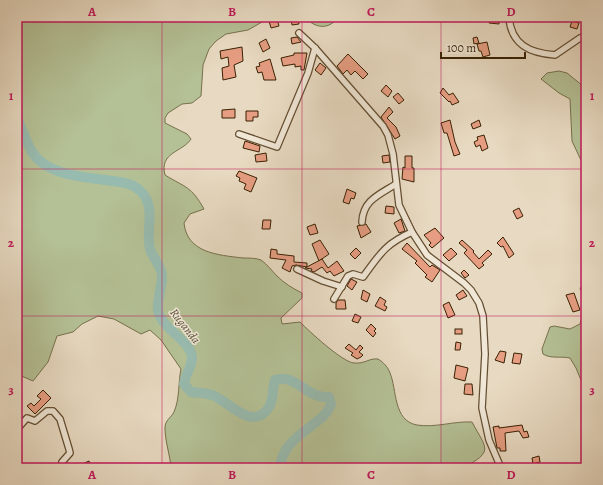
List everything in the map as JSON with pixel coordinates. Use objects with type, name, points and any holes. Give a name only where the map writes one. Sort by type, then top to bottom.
[{"type":"street","points":[[509,17],[513,37],[523,45],[541,53],[556,55],[580,38],[586,37]]},
{"type":"street","points":[[299,32],[316,48],[383,126],[390,142],[400,205],[412,232],[427,255],[472,290],[479,303],[483,316],[485,354],[482,408],[489,440],[501,468]]},
{"type":"street","points":[[239,134],[277,147],[308,73],[316,48]]},
{"type":"street","points":[[362,222],[364,208],[371,201],[396,184]]},
{"type":"street","points":[[334,299],[348,276],[353,274],[363,277],[383,250],[395,240],[412,232]]},
{"type":"street","points":[[297,270],[323,281],[342,286]]},
{"type":"street","points":[[17,429],[27,418],[35,421],[47,411],[53,411],[60,419],[70,453],[62,462],[61,468]]},
{"type":"green space","points":[[17,17],[282,17],[262,22],[248,30],[226,34],[216,41],[209,49],[203,65],[201,96],[192,103],[182,104],[168,113],[165,118],[165,123],[187,134],[191,139],[183,147],[168,157],[164,167],[165,175],[183,185],[195,196],[204,209],[190,214],[184,223],[186,233],[191,241],[205,251],[214,254],[261,260],[282,281],[302,293],[302,298],[281,318],[282,324],[300,322],[326,346],[354,363],[361,363],[372,359],[378,359],[382,362],[390,373],[400,411],[409,422],[424,426],[472,422],[484,444],[485,449],[480,458],[463,468],[171,468],[165,425],[176,407],[181,369],[161,340],[150,330],[141,334],[114,319],[98,316],[82,324],[73,332],[57,336],[48,362],[33,381],[17,374]]},
{"type":"green space","points":[[304,17],[339,17],[326,26],[317,26]]},
{"type":"green space","points":[[559,71],[567,73],[583,86],[586,86],[586,171],[572,141],[570,99],[559,93],[541,79],[547,73]]},
{"type":"green space","points":[[586,283],[586,304],[580,288]]},
{"type":"green space","points":[[586,304],[586,385],[583,385],[570,358],[546,356],[543,354],[542,349],[550,327],[554,326],[570,329],[580,324]]},
{"type":"building","points":[[298,17],[299,24],[292,25],[291,18]]},
{"type":"building","points":[[490,17],[497,17],[499,24],[489,23]]},
{"type":"building","points":[[277,19],[279,26],[271,28],[269,21]]},
{"type":"building","points":[[572,21],[579,23],[577,29],[570,27]]},
{"type":"building","points":[[297,37],[301,42],[292,44],[291,38]]},
{"type":"building","points":[[477,37],[479,43],[474,44],[473,38]]},
{"type":"building","points":[[266,39],[270,48],[263,52],[259,43]]},
{"type":"building","points":[[487,42],[490,55],[483,57],[477,44]]},
{"type":"building","points":[[242,47],[243,61],[234,65],[236,77],[223,80],[222,68],[229,66],[228,57],[221,59],[220,51]]},
{"type":"building","points":[[294,53],[307,53],[304,70],[301,70],[301,66],[295,67],[295,64],[283,66],[281,58],[294,55]]},
{"type":"building","points":[[348,54],[368,74],[363,79],[355,71],[351,75],[347,70],[343,74],[337,66]]},
{"type":"building","points":[[270,59],[276,80],[264,80],[262,72],[258,73],[256,67],[260,66],[259,63]]},
{"type":"building","points":[[320,63],[326,68],[321,75],[315,70]]},
{"type":"building","points":[[386,85],[392,91],[388,97],[381,91]]},
{"type":"building","points":[[443,88],[449,95],[453,93],[459,102],[452,105],[450,101],[449,102],[440,93]]},
{"type":"building","points":[[398,93],[404,100],[399,104],[393,97]]},
{"type":"building","points":[[389,107],[393,112],[387,118],[396,127],[400,136],[395,139],[381,117]]},
{"type":"building","points":[[235,109],[235,118],[222,118],[222,110]]},
{"type":"building","points":[[246,111],[258,111],[258,117],[253,117],[253,121],[246,121]]},
{"type":"building","points":[[450,120],[455,142],[460,154],[454,156],[447,133],[444,133],[441,123]]},
{"type":"building","points":[[479,120],[481,126],[473,129],[471,124]]},
{"type":"building","points":[[484,135],[488,148],[482,151],[480,145],[476,147],[474,142],[478,140],[477,137]]},
{"type":"building","points":[[245,141],[260,146],[259,152],[243,148]]},
{"type":"building","points":[[266,153],[267,161],[256,162],[255,155]]},
{"type":"building","points":[[389,155],[390,162],[383,163],[382,156]]},
{"type":"building","points":[[405,156],[412,156],[414,182],[402,179],[403,167],[405,168]]},
{"type":"building","points":[[239,171],[257,178],[251,192],[244,189],[246,184],[239,181],[240,178],[236,176]]},
{"type":"building","points":[[347,189],[356,193],[354,199],[351,198],[349,204],[343,202]]},
{"type":"building","points":[[386,206],[394,207],[394,214],[385,213]]},
{"type":"building","points":[[519,208],[523,216],[517,219],[513,211]]},
{"type":"building","points":[[401,219],[405,231],[399,233],[394,223]]},
{"type":"building","points":[[263,220],[271,220],[270,229],[262,229]]},
{"type":"building","points":[[315,224],[318,233],[310,235],[307,227]]},
{"type":"building","points":[[366,224],[371,232],[361,238],[357,226]]},
{"type":"building","points":[[435,228],[444,238],[432,248],[429,245],[431,243],[424,235]]},
{"type":"building","points":[[503,237],[514,254],[509,258],[503,246],[501,247],[497,243]]},
{"type":"building","points":[[320,240],[329,254],[319,261],[312,244]]},
{"type":"building","points":[[462,240],[474,251],[473,252],[479,259],[488,250],[492,254],[482,263],[484,265],[479,269],[464,253],[467,250],[459,243]]},
{"type":"building","points":[[407,243],[430,267],[432,265],[440,270],[432,282],[425,277],[427,275],[415,263],[417,261],[402,249]]},
{"type":"building","points":[[356,248],[361,253],[355,259],[350,254]]},
{"type":"building","points":[[451,248],[457,254],[449,261],[443,255]]},
{"type":"building","points":[[271,249],[277,250],[277,254],[294,256],[294,262],[307,263],[307,267],[296,265],[292,266],[290,272],[282,268],[286,260],[270,258]]},
{"type":"building","points":[[322,259],[328,268],[337,261],[344,271],[334,276],[330,271],[327,273],[322,267],[314,272],[311,271],[312,269],[305,268]]},
{"type":"building","points":[[464,270],[469,275],[465,278],[461,273]]},
{"type":"building","points":[[351,279],[357,282],[352,290],[347,286]]},
{"type":"building","points":[[363,290],[370,294],[367,302],[361,299]]},
{"type":"building","points":[[463,290],[467,296],[459,300],[456,295]]},
{"type":"building","points":[[574,293],[580,310],[573,312],[566,295]]},
{"type":"building","points":[[380,297],[386,301],[384,305],[387,307],[385,311],[375,306]]},
{"type":"building","points":[[338,300],[345,300],[346,309],[336,309],[336,303]]},
{"type":"building","points":[[449,302],[455,315],[448,318],[443,305]]},
{"type":"building","points":[[355,314],[361,317],[358,323],[352,321]]},
{"type":"building","points":[[371,324],[376,329],[374,331],[376,333],[373,337],[366,330]]},
{"type":"building","points":[[455,329],[462,329],[462,334],[455,334]]},
{"type":"building","points":[[456,342],[461,343],[460,350],[455,350]]},
{"type":"building","points":[[349,344],[356,350],[360,345],[363,348],[359,352],[363,355],[357,359],[351,355],[353,353],[345,348]]},
{"type":"building","points":[[500,351],[506,352],[504,363],[495,360]]},
{"type":"building","points":[[514,353],[522,354],[520,364],[512,363]]},
{"type":"building","points":[[456,365],[468,368],[465,381],[454,378]]},
{"type":"building","points":[[465,384],[472,384],[473,395],[464,394]]},
{"type":"building","points":[[43,390],[51,398],[35,414],[27,406],[31,403],[34,406],[41,399],[37,396]]},
{"type":"building","points":[[522,425],[524,432],[527,431],[529,437],[523,438],[519,431],[505,433],[506,451],[500,451],[500,448],[497,448],[493,427],[499,426],[499,428]]},
{"type":"building","points":[[539,456],[540,462],[533,464],[532,458]]},
{"type":"building","points":[[89,461],[92,468],[81,468],[80,465]]},
{"type":"waterway","name":"Ruganda","points":[[17,119],[32,152],[48,167],[80,177],[126,183],[132,185],[144,195],[148,202],[150,217],[150,249],[162,273],[158,310],[164,323],[182,340],[191,352],[192,361],[184,384],[191,392],[212,395],[241,413],[256,417],[263,414],[269,407],[272,401],[275,380],[286,379],[318,396],[329,397],[331,404],[327,411],[288,447],[280,468]]}]
